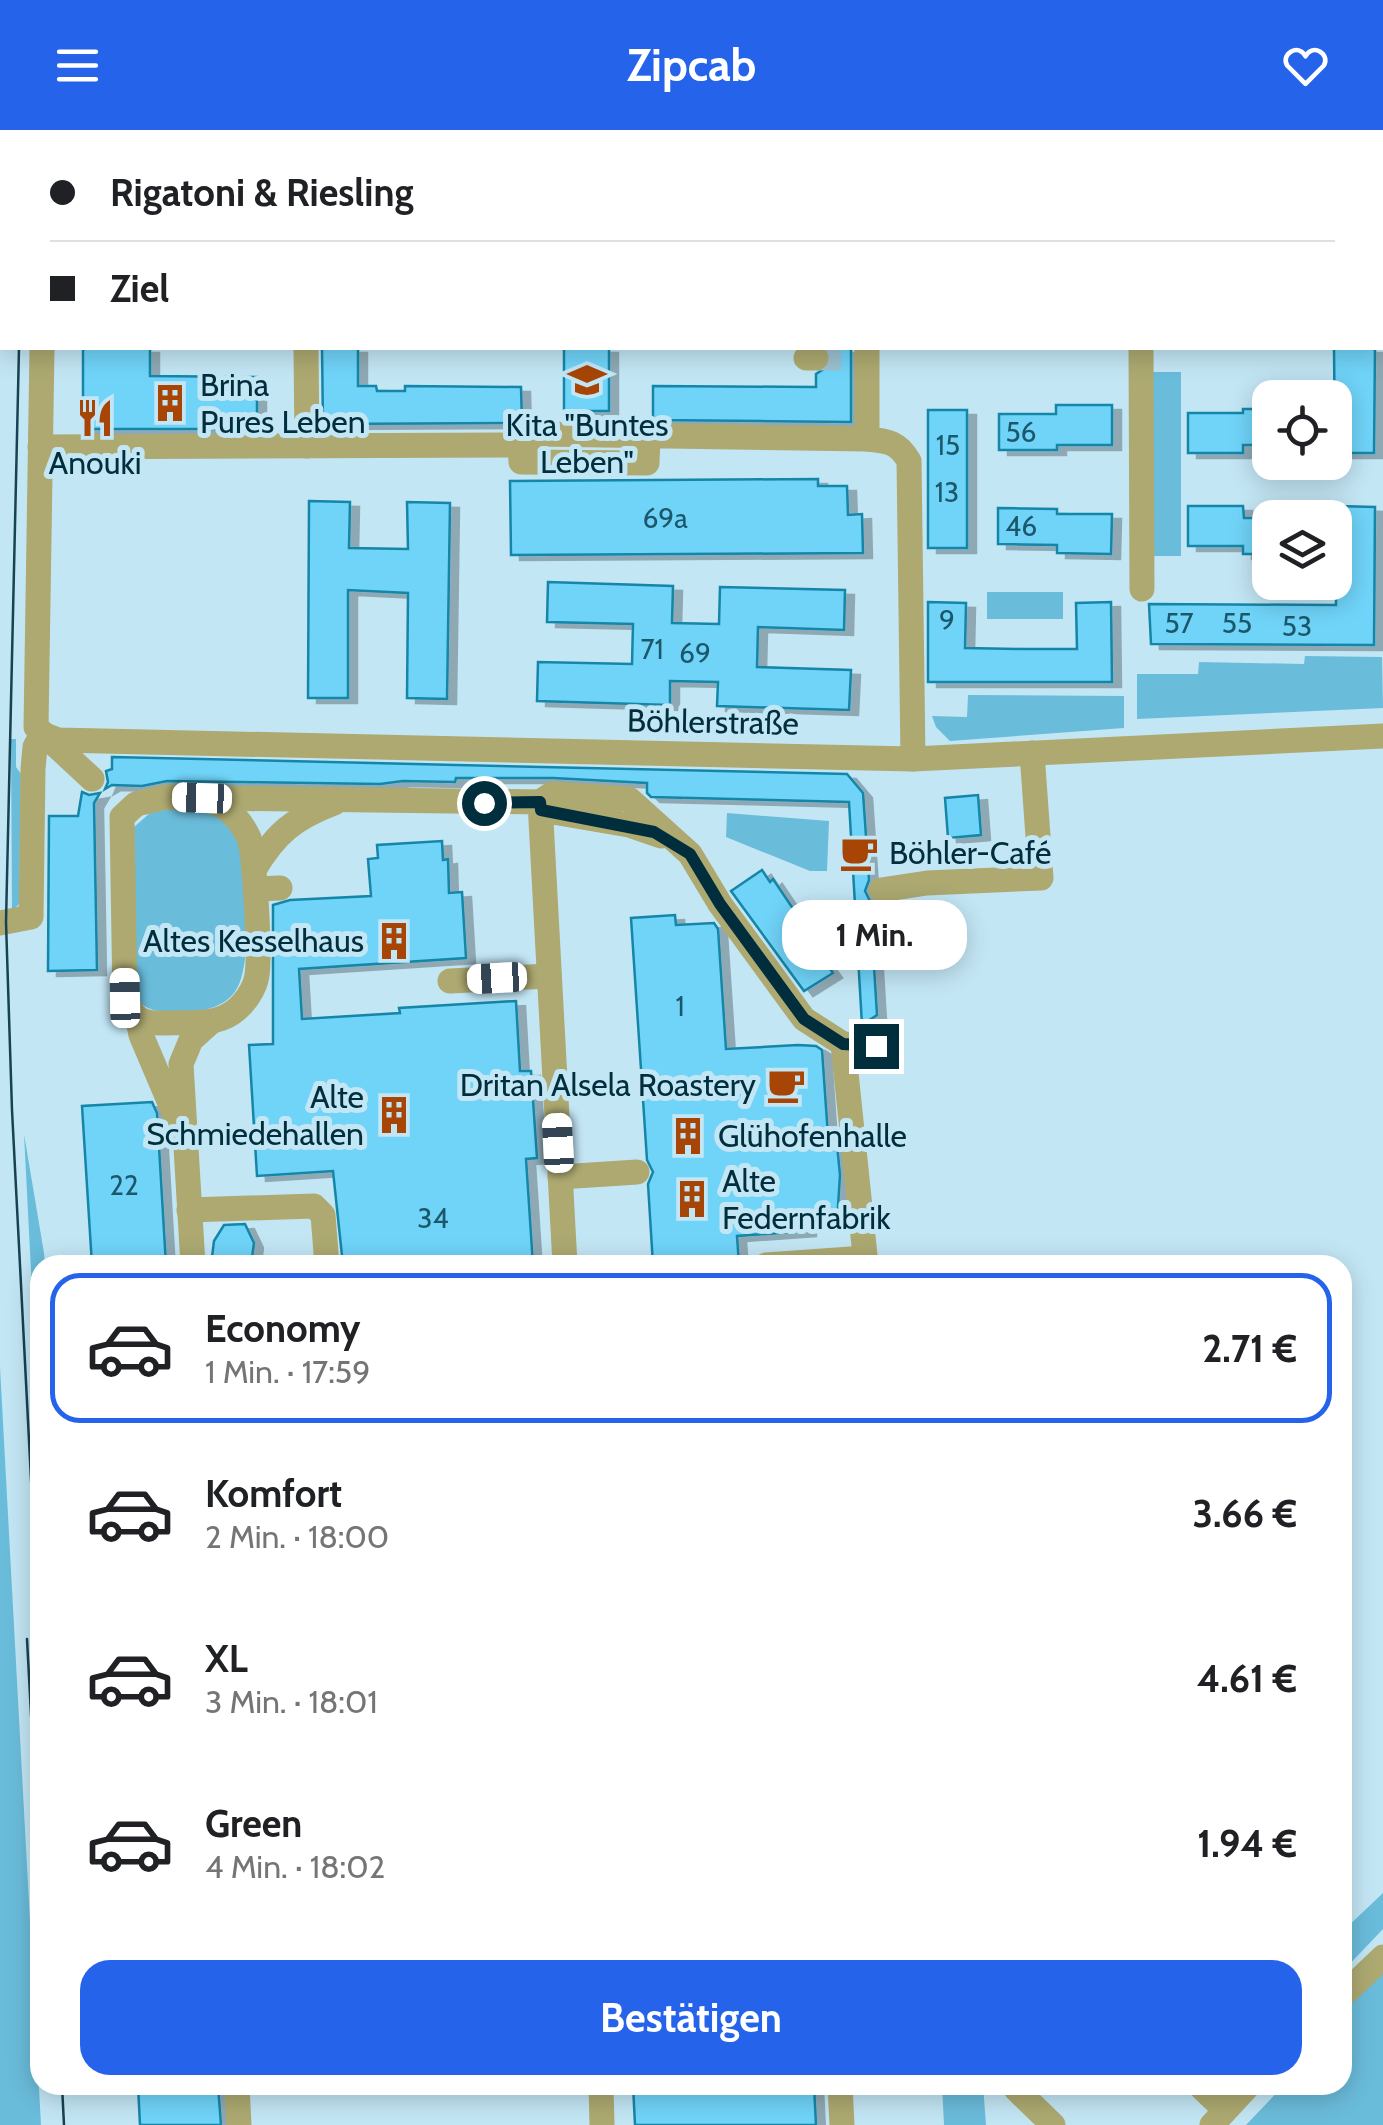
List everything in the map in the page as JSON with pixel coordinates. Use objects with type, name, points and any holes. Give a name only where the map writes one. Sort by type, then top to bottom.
[{"type":"street","points":[[42,350],[36,727],[125,812]]},
{"type":"street","points":[[306,350],[306,446]]},
{"type":"street","points":[[1141,350],[1142,590]]},
{"type":"street","points":[[862,355],[867,439]]},
{"type":"street","points":[[40,446],[520,446],[538,434],[891,442],[902,449],[909,461],[913,760]]},
{"type":"street","points":[[520,446],[522,462],[647,462],[648,437]]},
{"type":"street","points":[[0,923],[31,917],[33,769],[35,747],[42,734]]},
{"type":"street","name":"Böhlerstraße","points":[[42,734],[58,740],[913,760],[1383,736]]},
{"type":"street","points":[[881,890],[926,883],[1041,878],[1032,753]]},
{"type":"street","points":[[202,798],[225,808],[240,822],[263,882]]},
{"type":"street","points":[[211,1022],[150,1024],[130,1012],[125,998],[122,817],[148,800],[541,806],[654,832],[690,854],[720,904],[804,1019],[843,1044],[890,1046]]},
{"type":"street","points":[[191,1255],[181,1064],[191,1040],[211,1022],[233,1013],[249,996],[257,975],[263,882],[272,840],[302,819],[343,800]]},
{"type":"street","points":[[541,806],[564,1255]]},
{"type":"street","points":[[450,980],[496,966],[549,976]]},
{"type":"street","points":[[138,1020],[184,1136]]},
{"type":"street","points":[[843,1044],[864,1255]]},
{"type":"street","points":[[560,1177],[637,1172]]},
{"type":"street","points":[[189,1210],[314,1206],[323,1215],[326,1255]]},
{"type":"street","points":[[1352,1986],[1383,1957]]},
{"type":"street","points":[[238,2095],[239,2125]]},
{"type":"street","points":[[601,2095],[602,2125]]},
{"type":"street","points":[[840,2095],[842,2125]]},
{"type":"street","points":[[1021,2095],[1053,2125]]},
{"type":"street","points":[[1205,2095],[1218,2118],[1240,2095]]},
{"type":"shaded area","points":[[1151,372],[1181,372],[1181,556],[1151,556]]},
{"type":"shaded area","points":[[987,592],[1063,592],[1063,619],[987,619]]},
{"type":"shaded area","points":[[1305,656],[1382,657],[1383,708],[1137,719],[1137,674],[1198,674],[1199,662],[1304,664]]},
{"type":"shaded area","points":[[968,695],[1124,696],[1124,728],[950,741],[936,727],[932,716],[967,717]]},
{"type":"shaded area","points":[[11,739],[16,739],[16,767],[21,774],[19,904],[12,912]]},
{"type":"shaded area","points":[[174,808],[209,811],[220,816],[242,850],[247,927],[244,967],[234,993],[205,1010],[164,1012],[152,1010],[135,999],[133,828],[150,813]]},
{"type":"shaded area","points":[[727,813],[829,821],[827,871],[810,871],[726,837]]},
{"type":"shaded area","points":[[24,1134],[44,1255],[30,1255]]},
{"type":"shaded area","points":[[0,1367],[30,1922],[30,2095],[39,2095],[41,2125],[0,2125]]},
{"type":"shaded area","points":[[1383,1893],[1383,1929],[1352,1962],[1352,1922]]},
{"type":"shaded area","points":[[1383,1967],[1383,2125],[1246,2125],[1274,2095],[1352,2095],[1352,1996]]},
{"type":"shaded area","points":[[942,2095],[984,2095],[986,2125],[944,2125]]},
{"type":"building","name":"Brina Pures Leben","points":[[83,350],[150,350],[150,376],[257,377],[257,429],[83,429]]},
{"type":"building","points":[[322,350],[358,350],[358,386],[376,386],[377,391],[405,391],[405,386],[521,387],[522,423],[323,424]]},
{"type":"building","points":[[564,350],[609,350],[609,411],[564,411]]},
{"type":"building","points":[[829,350],[851,350],[851,422],[653,420],[653,386],[816,387],[816,374],[830,365]]},
{"type":"building","points":[[1334,350],[1375,350],[1374,453],[1352,453],[1352,380],[1334,380]]},
{"type":"building","points":[[1056,405],[1112,405],[1112,445],[999,450],[999,414],[1056,414]]},
{"type":"building","points":[[1243,409],[1252,409],[1252,445],[1243,445],[1243,453],[1188,453],[1188,413],[1243,413]]},
{"type":"building","points":[[928,410],[967,410],[967,548],[928,548]]},
{"type":"building","points":[[818,479],[818,486],[847,486],[848,515],[862,514],[863,553],[511,555],[510,481]]},
{"type":"building","points":[[309,501],[350,502],[349,548],[408,549],[407,502],[450,503],[447,699],[407,698],[408,593],[348,590],[348,698],[308,698]]},
{"type":"building","points":[[1188,506],[1243,506],[1244,518],[1252,518],[1252,554],[1243,554],[1243,546],[1188,546]]},
{"type":"building","points":[[1352,506],[1375,507],[1374,645],[1151,644],[1149,604],[1336,605],[1336,600],[1352,600]]},
{"type":"building","points":[[998,508],[1112,514],[1111,554],[1057,553],[1057,545],[998,544]]},
{"type":"building","points":[[548,582],[673,586],[672,623],[719,624],[720,587],[845,590],[844,630],[758,627],[757,667],[851,670],[849,710],[717,706],[718,682],[670,681],[670,705],[537,701],[538,662],[632,664],[633,624],[547,622]]},
{"type":"building","points":[[928,602],[966,603],[965,648],[1077,649],[1076,603],[1111,602],[1112,682],[928,682]]},
{"type":"building","points":[[112,757],[847,774],[863,793],[869,880],[865,891],[870,901],[877,1015],[862,1025],[849,802],[651,797],[647,783],[553,778],[456,778],[455,782],[380,784],[167,781],[142,786],[112,785],[105,789]]},
{"type":"building","points":[[82,792],[100,793],[94,803],[97,970],[48,971],[49,816],[78,816]]},
{"type":"building","points":[[978,795],[981,835],[948,838],[945,798]]},
{"type":"building","points":[[442,841],[443,860],[448,859],[449,893],[462,892],[466,958],[299,969],[302,1019],[516,1001],[520,1071],[531,1071],[537,1158],[526,1159],[532,1255],[342,1255],[333,1171],[257,1176],[249,1045],[273,1044],[273,905],[290,900],[371,896],[368,859],[378,858],[377,845]]},
{"type":"building","points":[[762,870],[770,882],[773,879],[804,925],[817,916],[841,952],[826,963],[833,973],[804,991],[731,891]]},
{"type":"building","points":[[675,915],[676,925],[714,923],[718,929],[726,1049],[798,1045],[822,1050],[828,1136],[836,1135],[840,1175],[837,1222],[807,1221],[807,1231],[737,1236],[738,1255],[652,1255],[648,1184],[653,1172],[647,1160],[631,918]]},
{"type":"building","points":[[152,1102],[157,1113],[165,1255],[91,1255],[82,1106]]},
{"type":"building","points":[[245,1224],[254,1243],[252,1255],[212,1255],[214,1241],[224,1225]]},
{"type":"building","points":[[138,2095],[219,2095],[221,2125],[140,2125]]},
{"type":"building","points":[[634,2095],[814,2095],[816,2125],[635,2125]]},
{"type":"tunnel","points":[[816,358],[853,358]]},
{"type":"tram line","points":[[19,350],[6,922],[30,1460]]},
{"type":"tram line","points":[[27,1639],[30,1695]]},
{"type":"tram line","points":[[62,2095],[64,2125]]},
{"type":"place","name":"Kita \"Buntes Leben\"","points":[[587,380]]},
{"type":"place","name":"Brina Pures Leben","points":[[170,403]]},
{"type":"place","name":"Anouki","points":[[95,418]]},
{"type":"place","name":"Böhler-Café","points":[[859,853]]},
{"type":"place","name":"Altes Kesselhaus","points":[[394,941]]},
{"type":"place","name":"Dritan Alsela Roastery","points":[[786,1085]]},
{"type":"place","name":"Alte Schmiedehallen","points":[[394,1115]]},
{"type":"place","name":"Glühofenhalle","points":[[688,1136]]},
{"type":"place","name":"Alte Federnfabrik","points":[[692,1199]]},
{"type":"route","points":[[484,803],[540,802],[541,810],[629,824],[654,832],[690,854],[720,904],[804,1019],[843,1044],[876,1046]]}]
